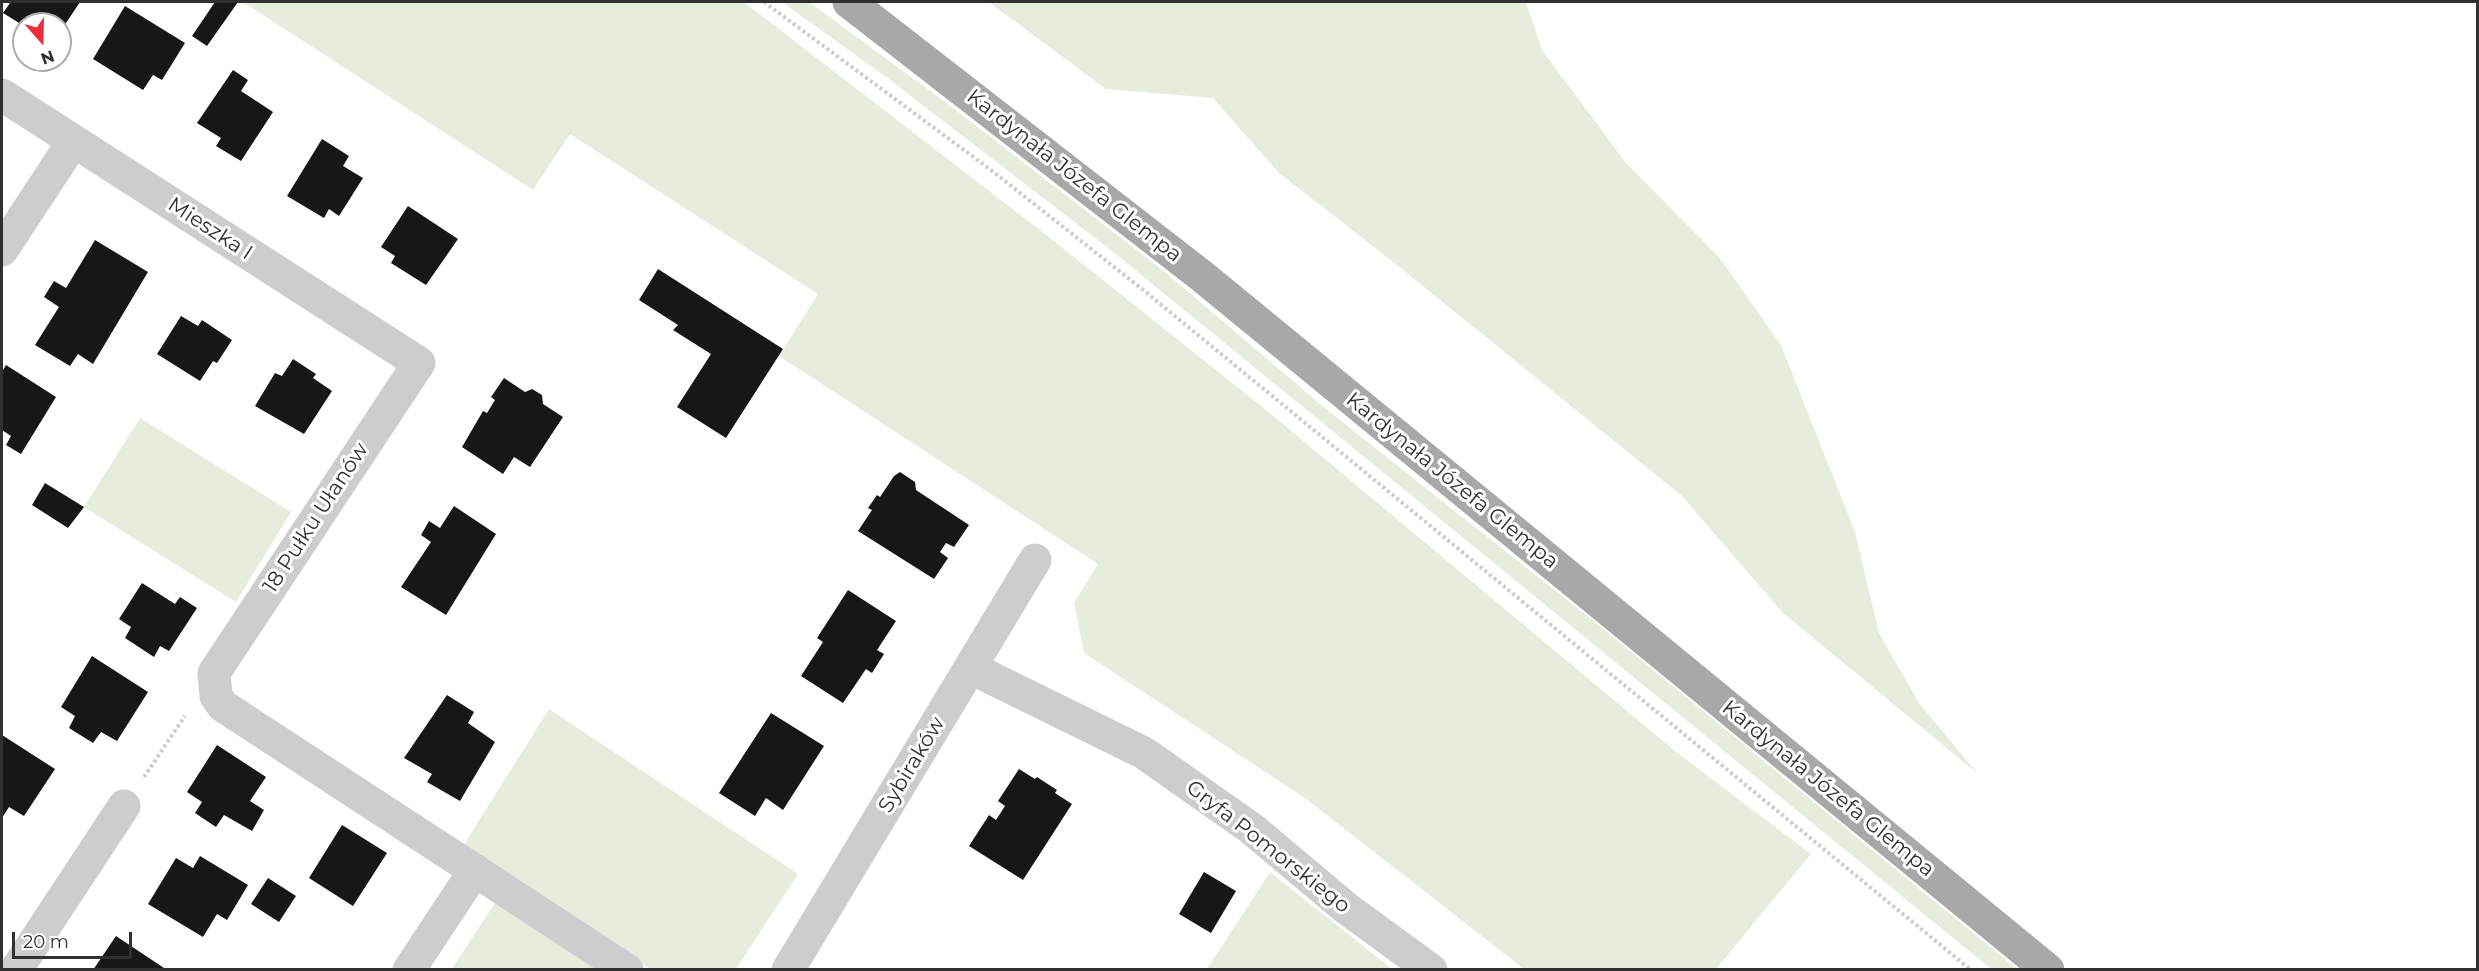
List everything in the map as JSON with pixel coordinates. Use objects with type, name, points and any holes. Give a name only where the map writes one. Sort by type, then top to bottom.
[{"type":"main road","name":"Kardynała Józefa Glempa","points":[[849,2],[1203,277],[2048,969]]},
{"type":"street","name":"Mieszka I","points":[[2,95],[418,363]]},
{"type":"street","points":[[2,250],[74,142]]},
{"type":"street","name":"18 Pułku Ułanów","points":[[214,673],[418,363]]},
{"type":"street","name":"Sybiraków","points":[[788,969],[1035,560]]},
{"type":"street","name":"Gryfa Pomorskiego","points":[[971,668],[1144,753],[1252,829],[1346,908],[1431,969]]},
{"type":"street","points":[[214,673],[216,696],[223,706],[627,969]]},
{"type":"street","points":[[16,969],[124,806]]},
{"type":"street","points":[[409,969],[475,870]]},
{"type":"path","points":[[764,2],[991,170],[1142,289],[1971,969]]},
{"type":"path","points":[[124,806],[214,673]]},
{"type":"green space","points":[[243,2],[744,2],[1045,234],[1265,409],[1675,751],[1811,854],[1716,969],[1524,969],[1305,798],[1084,653],[1074,603],[1098,564],[779,356],[818,294],[570,134],[533,190]]},
{"type":"green space","points":[[782,2],[809,2],[948,104],[1165,272],[1326,409],[1586,615],[2017,969],[1991,969],[1112,251],[886,77]]},
{"type":"green space","points":[[989,2],[1526,2],[1542,50],[1626,163],[1719,257],[1781,345],[1855,532],[1879,633],[1919,703],[1978,774],[1782,612],[1682,496],[1402,269],[1279,173],[1213,98],[1106,89]]},
{"type":"green space","points":[[140,418],[291,512],[236,602],[84,507]]},
{"type":"green space","points":[[549,709],[798,874],[736,969],[650,969],[463,846]]},
{"type":"green space","points":[[1270,872],[1392,969],[1207,969]]},
{"type":"green space","points":[[497,900],[599,964],[595,970],[451,970]]},
{"type":"building","points":[[7,2],[80,2],[72,14],[72,12],[12,12],[12,19],[3,13],[10,3]]},
{"type":"building","points":[[215,2],[238,2],[207,46],[192,36]]},
{"type":"building","points":[[125,6],[185,43],[162,80],[153,75],[143,90],[93,59]]},
{"type":"building","points":[[233,70],[248,80],[241,91],[273,112],[241,161],[216,146],[221,138],[197,123]]},
{"type":"building","points":[[322,139],[349,156],[343,166],[363,178],[339,216],[329,209],[324,218],[287,196]]},
{"type":"building","points":[[408,206],[458,239],[426,285],[391,263],[395,256],[381,247]]},
{"type":"building","points":[[95,240],[148,272],[93,364],[78,354],[70,366],[35,345],[59,307],[44,297],[54,281],[66,288]]},
{"type":"building","points":[[658,269],[783,349],[726,438],[677,407],[711,354],[673,330],[678,325],[639,300]]},
{"type":"building","points":[[181,316],[198,326],[202,320],[232,340],[217,363],[213,361],[200,381],[157,354]]},
{"type":"building","points":[[293,359],[316,374],[313,378],[332,391],[304,434],[255,406],[275,373],[282,376]]},
{"type":"building","points":[[6,365],[56,397],[21,454],[6,445],[11,436],[2,430],[2,372]]},
{"type":"building","points":[[504,378],[525,392],[532,389],[542,395],[543,404],[563,417],[530,467],[514,457],[503,474],[462,447],[483,411],[487,413],[495,400],[491,397]]},
{"type":"building","points":[[900,472],[915,482],[916,490],[969,525],[954,547],[946,543],[940,552],[948,558],[934,579],[858,531],[872,510],[868,508],[877,495],[880,497],[894,476]]},
{"type":"building","points":[[45,483],[84,507],[68,528],[32,505]]},
{"type":"building","points":[[454,506],[496,534],[446,615],[401,587],[431,542],[421,535],[429,521],[440,528]]},
{"type":"building","points":[[142,583],[175,604],[180,597],[197,608],[169,651],[160,646],[154,657],[125,638],[131,627],[119,619]]},
{"type":"building","points":[[848,590],[896,621],[877,650],[884,654],[872,673],[866,669],[843,703],[801,676],[823,642],[817,638]]},
{"type":"building","points":[[92,656],[148,692],[117,741],[101,732],[93,743],[69,728],[75,716],[61,707]]},
{"type":"building","points":[[447,695],[474,712],[468,723],[495,742],[460,801],[427,782],[432,774],[404,758]]},
{"type":"building","points":[[771,713],[824,746],[783,810],[766,798],[755,816],[719,793]]},
{"type":"building","points":[[2,735],[55,769],[24,816],[9,807],[2,818]]},
{"type":"building","points":[[217,745],[266,777],[250,801],[264,810],[252,831],[224,815],[216,827],[195,813],[202,802],[187,792]]},
{"type":"building","points":[[1019,769],[1057,790],[1055,793],[1072,804],[1023,880],[969,846],[989,815],[996,820],[1005,806],[998,801]]},
{"type":"building","points":[[342,825],[387,853],[353,906],[309,878]]},
{"type":"building","points":[[200,856],[248,885],[227,920],[217,914],[203,937],[148,904],[176,858],[193,868]]},
{"type":"building","points":[[1204,872],[1236,891],[1211,933],[1179,914]]},
{"type":"building","points":[[268,878],[296,896],[279,922],[251,904]]},
{"type":"building","points":[[116,936],[167,970],[93,970]]}]
